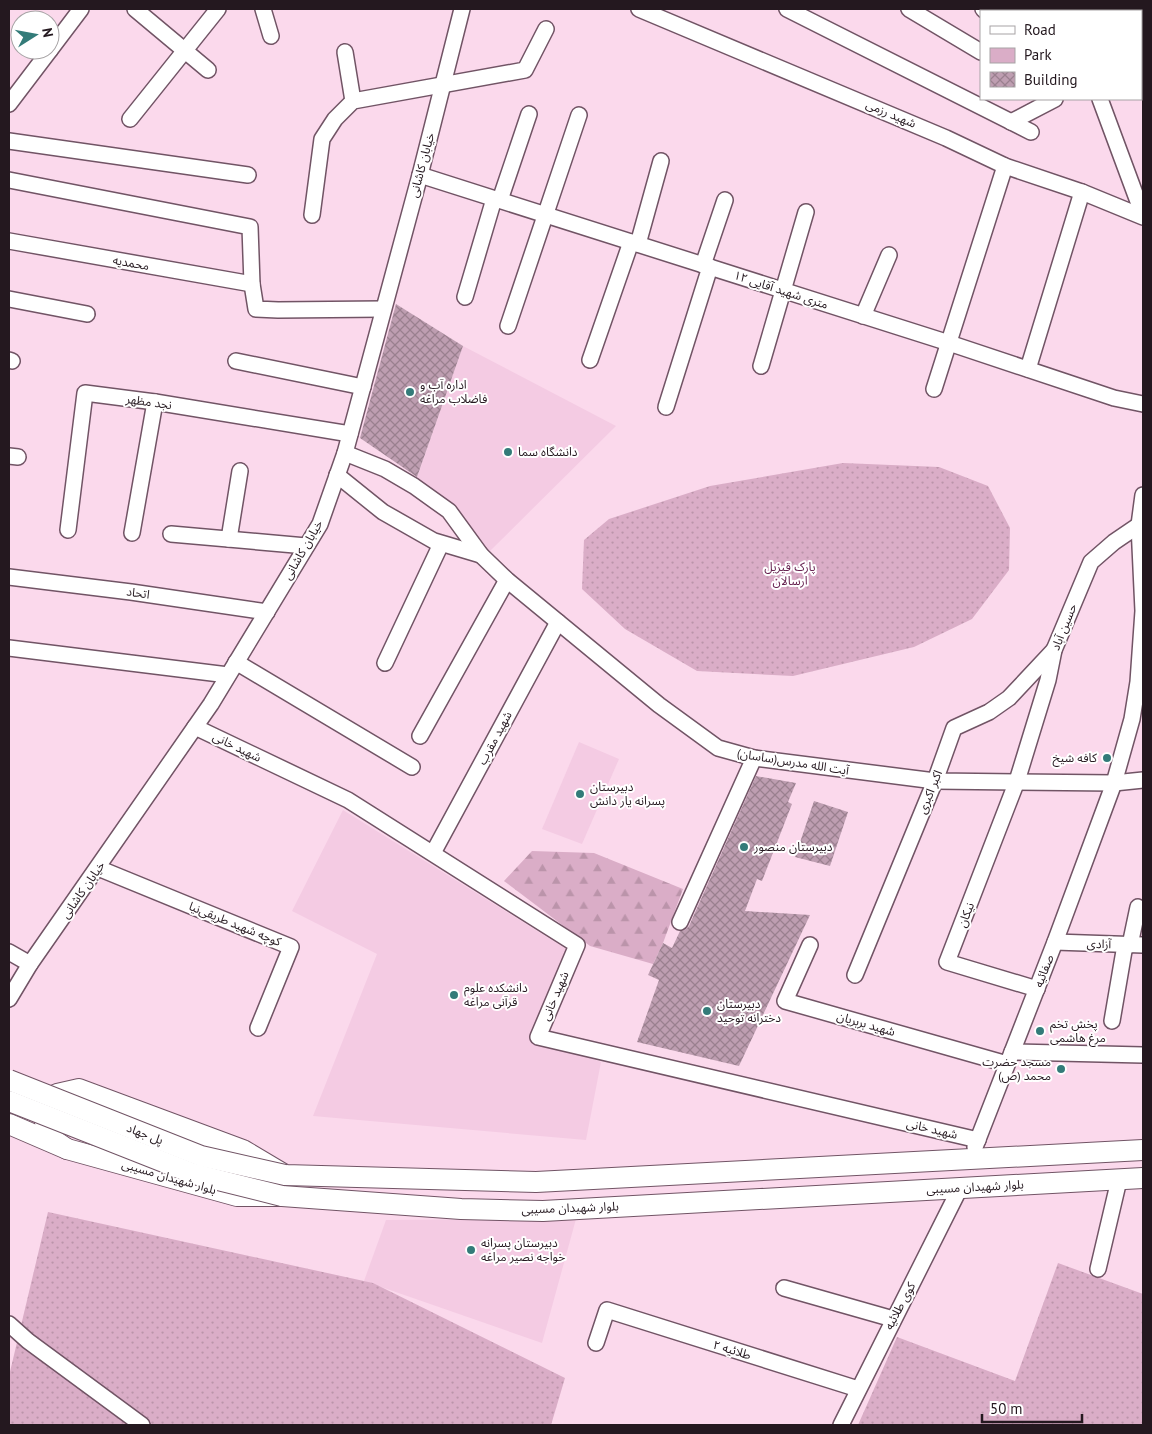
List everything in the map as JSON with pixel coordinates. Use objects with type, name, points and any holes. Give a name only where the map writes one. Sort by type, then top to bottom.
[{"type":"main road","name":"پل جهاد","points":[[9,1080],[201,1156],[285,1175]]},
{"type":"main road","points":[[67,1149],[48,1136],[44,1113],[57,1094],[79,1090],[243,1150],[285,1175],[536,1182],[1143,1150]]},
{"type":"main road","name":"پل جهاد","points":[[9,1102],[194,1174],[282,1196]]},
{"type":"main road","name":"بلوار شهیدان مسیبی","points":[[11,1129],[67,1149],[236,1196],[282,1196],[461,1209],[543,1211],[1143,1178]]},
{"type":"street","points":[[60,37],[81,9]]},
{"type":"street","points":[[135,9],[208,70]]},
{"type":"street","points":[[130,119],[218,9]]},
{"type":"street","points":[[263,9],[270,36]]},
{"type":"street","name":"خیابان کاشانی","points":[[9,998],[30,964],[195,727],[320,524],[345,453],[420,175],[462,9]]},
{"type":"street","name":"شهید رزمی","points":[[639,9],[946,138],[1004,166],[1082,192],[1143,216]]},
{"type":"street","points":[[787,9],[976,97]]},
{"type":"street","points":[[910,9],[980,51]]},
{"type":"street","points":[[312,215],[322,139],[335,119],[354,101],[525,70],[546,29]]},
{"type":"street","points":[[345,52],[354,101]]},
{"type":"street","points":[[10,97],[41,60]]},
{"type":"street","points":[[980,100],[1012,122],[1031,132]]},
{"type":"street","points":[[1012,122],[1053,100]]},
{"type":"street","points":[[1100,100],[1143,216]]},
{"type":"street","points":[[465,297],[497,199],[530,114]]},
{"type":"street","points":[[508,326],[579,115]]},
{"type":"street","points":[[9,141],[248,175]]},
{"type":"street","points":[[590,360],[635,243],[660,162]]},
{"type":"street","points":[[934,389],[1004,166]]},
{"type":"street","name":"۱۲ متری شهید آقایی","points":[[420,175],[949,343],[1114,398],[1143,404]]},
{"type":"street","points":[[9,180],[250,227],[252,284],[256,309],[383,309]]},
{"type":"street","points":[[1028,369],[1082,192]]},
{"type":"street","points":[[666,407],[725,200]]},
{"type":"street","points":[[761,366],[806,212]]},
{"type":"street","name":"محمدیه","points":[[9,241],[252,284]]},
{"type":"street","points":[[863,316],[889,255]]},
{"type":"street","points":[[9,300],[87,314]]},
{"type":"street","points":[[236,361],[363,387]]},
{"type":"street","name":"نجد مظهر","points":[[68,530],[85,393],[154,402],[350,434]]},
{"type":"street","points":[[132,533],[154,402]]},
{"type":"street","name":"آیت الله مدرس(ساسان)","points":[[345,453],[385,469],[414,486],[449,511],[481,555],[507,580],[659,706],[718,748],[754,758],[935,781],[1114,783],[1143,780]]},
{"type":"street","points":[[229,539],[240,471]]},
{"type":"street","name":"آیت الله مدرس(ساسان)","points":[[337,475],[383,512],[441,544],[481,555]]},
{"type":"street","name":"صفائیه","points":[[970,1159],[1055,942],[1114,783],[1132,719],[1138,682],[1143,611],[1139,525],[1143,495]]},
{"type":"street","name":"حسین آباد","points":[[1017,781],[1048,680],[1054,650],[1091,562],[1114,542],[1139,525]]},
{"type":"street","points":[[171,534],[306,546]]},
{"type":"street","points":[[385,663],[441,544]]},
{"type":"street","name":"اتحاد","points":[[9,577],[132,592],[267,612]]},
{"type":"street","points":[[420,736],[507,580]]},
{"type":"street","name":"شهید مقرب","points":[[433,854],[558,622]]},
{"type":"street","points":[[9,648],[228,675]]},
{"type":"street","name":"اکبر اکبری","points":[[855,975],[935,781],[954,728],[989,712],[1009,698],[1054,650]]},
{"type":"street","points":[[236,662],[412,767]]},
{"type":"street","name":"شهید خانی","points":[[195,727],[348,800],[577,945],[538,1037],[978,1140]]},
{"type":"street","points":[[680,922],[754,758]]},
{"type":"street","name":"نیکان","points":[[1017,781],[947,962],[1037,989]]},
{"type":"street","name":"کوچه شهید طریقی‌نیا","points":[[98,868],[291,947],[258,1028]]},
{"type":"street","points":[[1112,1021],[1133,945],[1138,907]]},
{"type":"street","name":"آزادی","points":[[1055,942],[1133,945]]},
{"type":"street","name":"شهید بربریان","points":[[810,945],[785,1001],[1010,1058]]},
{"type":"street","points":[[9,952],[30,964]]},
{"type":"street","points":[[1010,1058],[1143,1055]]},
{"type":"street","points":[[1098,1269],[1119,1180]]},
{"type":"street","name":"کوی طلائیه","points":[[841,1425],[960,1188]]},
{"type":"street","points":[[784,1288],[893,1320]]},
{"type":"street","name":"طلائیه ۲","points":[[596,1343],[607,1310],[858,1389]]},
{"type":"street","points":[[9,1324],[28,1341],[142,1425]]},
{"type":"shaded area","name":"دانشگاه سما","points":[[463,346],[616,426],[490,551],[417,478]]},
{"type":"shaded area","name":"دبیرستان پسرانه یار دانش","points":[[579,742],[619,759],[582,844],[542,829]]},
{"type":"shaded area","name":"دانشکده علوم قرآنی مراغه","points":[[343,810],[566,949],[531,1037],[601,1062],[586,1140],[313,1116],[377,954],[292,911]]},
{"type":"shaded area","name":"دبیرستان پسرانه خواجه نصیر مراغه","points":[[576,1219],[542,1343],[364,1281],[386,1220]]},
{"type":"green space","name":"پارک قیزیل ارسالان","points":[[843,463],[939,467],[988,486],[1010,528],[1009,570],[972,619],[914,647],[793,676],[697,671],[625,629],[582,589],[584,540],[609,519],[710,486]]},
{"type":"green space","points":[[532,851],[594,853],[683,889],[653,964],[590,946],[504,881]]},
{"type":"green space","points":[[48,1212],[373,1283],[565,1378],[551,1425],[9,1425],[9,1376]]},
{"type":"green space","points":[[1058,1263],[1143,1294],[1143,1425],[858,1425],[897,1337],[1015,1381]]},
{"type":"building","name":"اداره آب و فاضلاب مراغه","points":[[396,304],[463,346],[417,477],[360,438]]},
{"type":"building","points":[[756,776],[796,783],[788,802],[792,804],[762,881],[757,879],[745,911],[810,915],[739,1066],[637,1042],[659,980],[648,975],[663,943],[672,948],[680,931],[685,930],[689,926]]},
{"type":"building","points":[[814,801],[848,812],[830,866],[795,857]]},
{"type":"place","name":"اداره آب و فاضلاب مراغه","points":[[410,392]]},
{"type":"place","name":"دانشگاه سما","points":[[508,452]]},
{"type":"place","name":"کافه شیخ","points":[[1107,758]]},
{"type":"place","name":"دبیرستان پسرانه یار دانش","points":[[580,794]]},
{"type":"place","name":"دبیرستان منصور","points":[[744,847]]},
{"type":"place","name":"دانشکده علوم قرآنی مراغه","points":[[454,995]]},
{"type":"place","name":"دبیرستان دخترانه توحید","points":[[707,1011]]},
{"type":"place","name":"پخش تخم مرغ هاشمی","points":[[1040,1031]]},
{"type":"place","name":"مسجد حضرت محمد (ص)","points":[[1061,1069]]},
{"type":"place","name":"دبیرستان پسرانه خواجه نصیر مراغه","points":[[471,1250]]}]
